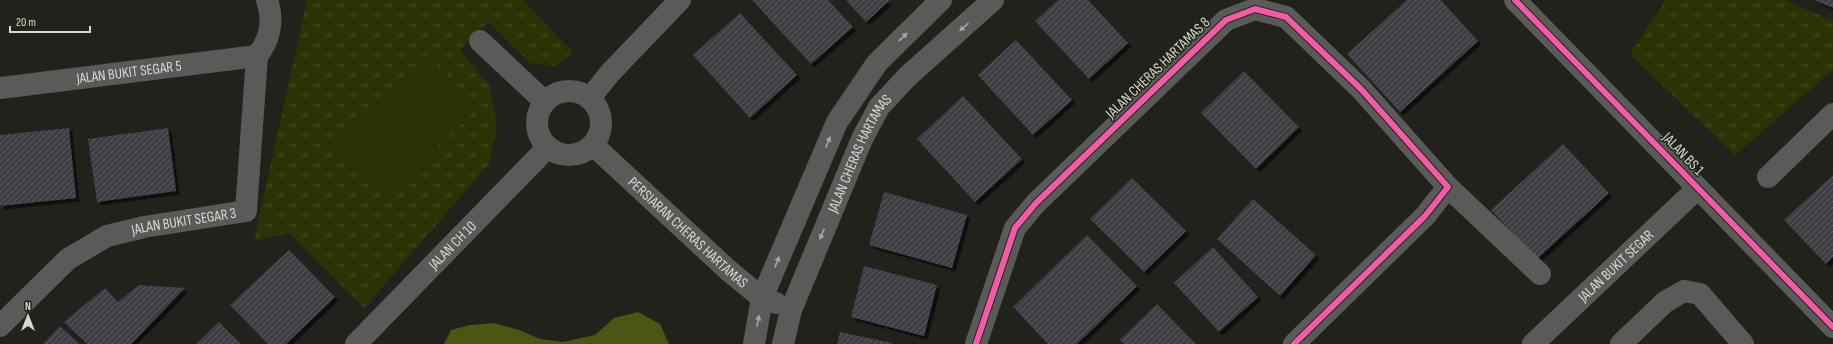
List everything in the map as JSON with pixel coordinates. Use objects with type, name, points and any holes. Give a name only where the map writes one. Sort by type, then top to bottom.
[{"type":"street","points":[[257,56],[266,45],[270,28],[271,11],[267,0]]},
{"type":"street","points":[[590,98],[610,74],[680,0]]},
{"type":"street","name":"JALAN CHERAS HARTAMAS","points":[[754,344],[762,298],[837,122],[876,63],[941,0]]},
{"type":"street","name":"JALAN CHERAS HARTAMAS","points":[[783,344],[791,310],[862,139],[879,107],[908,76],[992,0]]},
{"type":"street","name":"JALAN BS 1","points":[[1524,4],[1698,188],[1833,327]]},
{"type":"street","name":"JALAN CHERAS HARTAMAS 8","points":[[976,344],[1015,228],[1019,223],[1036,203],[1226,20],[1255,9],[1286,17],[1361,89],[1448,187],[1540,274]]},
{"type":"street","points":[[480,41],[545,102]]},
{"type":"street","name":"JALAN BUKIT SEGAR 5","points":[[0,88],[257,56]]},
{"type":"street","name":"JALAN BUKIT SEGAR 3","points":[[0,326],[68,259],[107,236],[144,227],[246,211],[257,56]]},
{"type":"street","points":[[571,91],[581,93],[590,98],[597,106],[601,115],[602,126],[599,136],[593,145],[585,151],[565,155],[548,147],[542,139],[537,120],[540,110],[545,102],[552,96],[561,92],[571,91]]},
{"type":"street","points":[[1768,177],[1833,114]]},
{"type":"street","name":"PERSIARAN CHERAS HARTAMAS","points":[[593,145],[728,270],[762,298],[791,310]]},
{"type":"street","name":"JALAN CH 10","points":[[356,344],[548,147]]},
{"type":"street","points":[[1294,344],[1425,216],[1448,187]]},
{"type":"street","name":"JALAN BUKIT SEGAR","points":[[1533,344],[1698,188]]},
{"type":"street","points":[[1620,344],[1665,302],[1684,291],[1700,294],[1733,341]]},
{"type":"green space","points":[[307,0],[522,0],[573,52],[555,66],[530,63],[488,22],[460,50],[490,86],[497,129],[489,164],[364,308],[289,233],[254,241]]},
{"type":"green space","points":[[1666,0],[1784,0],[1833,21],[1833,70],[1735,155],[1630,54]]},
{"type":"green space","points":[[427,55],[478,107],[385,198],[333,146]]},
{"type":"shaded area","points":[[638,312],[660,324],[669,344],[444,344],[451,330],[470,325],[494,323],[519,330],[540,339],[563,342],[595,335],[614,318]]},
{"type":"building","points":[[752,0],[828,0],[853,27],[811,64]]},
{"type":"building","points":[[846,0],[890,0],[866,22]]},
{"type":"building","points":[[1058,0],[1088,0],[1128,43],[1089,79],[1035,21]]},
{"type":"building","points":[[1407,0],[1441,0],[1478,41],[1400,112],[1347,54]]},
{"type":"building","points":[[1815,0],[1833,0],[1833,8],[1819,2]]},
{"type":"building","points":[[740,13],[797,75],[750,118],[693,55]]},
{"type":"building","points":[[1016,40],[1072,100],[1033,135],[978,75]]},
{"type":"building","points":[[1244,71],[1299,127],[1256,169],[1201,113]]},
{"type":"building","points":[[963,96],[1022,159],[975,202],[917,139]]},
{"type":"building","points":[[69,128],[76,198],[0,206],[0,135]]},
{"type":"building","points":[[168,128],[176,191],[97,202],[88,139]]},
{"type":"building","points":[[1563,144],[1609,193],[1537,259],[1491,210]]},
{"type":"building","points":[[1833,175],[1833,257],[1826,264],[1784,220]]},
{"type":"building","points":[[1132,178],[1186,231],[1144,272],[1090,219]]},
{"type":"building","points":[[884,192],[967,215],[952,268],[869,245]]},
{"type":"building","points":[[1253,199],[1316,255],[1280,296],[1217,239]]},
{"type":"building","points":[[1087,235],[1137,286],[1077,344],[1048,344],[1013,307]]},
{"type":"building","points":[[1213,247],[1258,297],[1219,332],[1174,283]]},
{"type":"building","points":[[289,250],[335,297],[286,344],[268,344],[230,305]]},
{"type":"building","points":[[864,266],[937,285],[924,336],[851,317]]},
{"type":"building","points":[[139,285],[185,288],[131,344],[87,344],[64,322],[105,288],[118,302]]},
{"type":"building","points":[[1157,304],[1196,344],[1124,344],[1120,340]]},
{"type":"building","points":[[219,322],[241,344],[196,344]]},
{"type":"building","points":[[60,326],[79,344],[43,344]]},
{"type":"building","points":[[840,332],[892,343],[892,344],[837,344]]},
{"type":"cycle path","points":[[1515,0],[1833,327]]},
{"type":"cycle path","points":[[976,344],[1015,228],[1036,203],[1226,20],[1255,9],[1286,17],[1361,89],[1448,187],[1425,216],[1294,344]]}]
